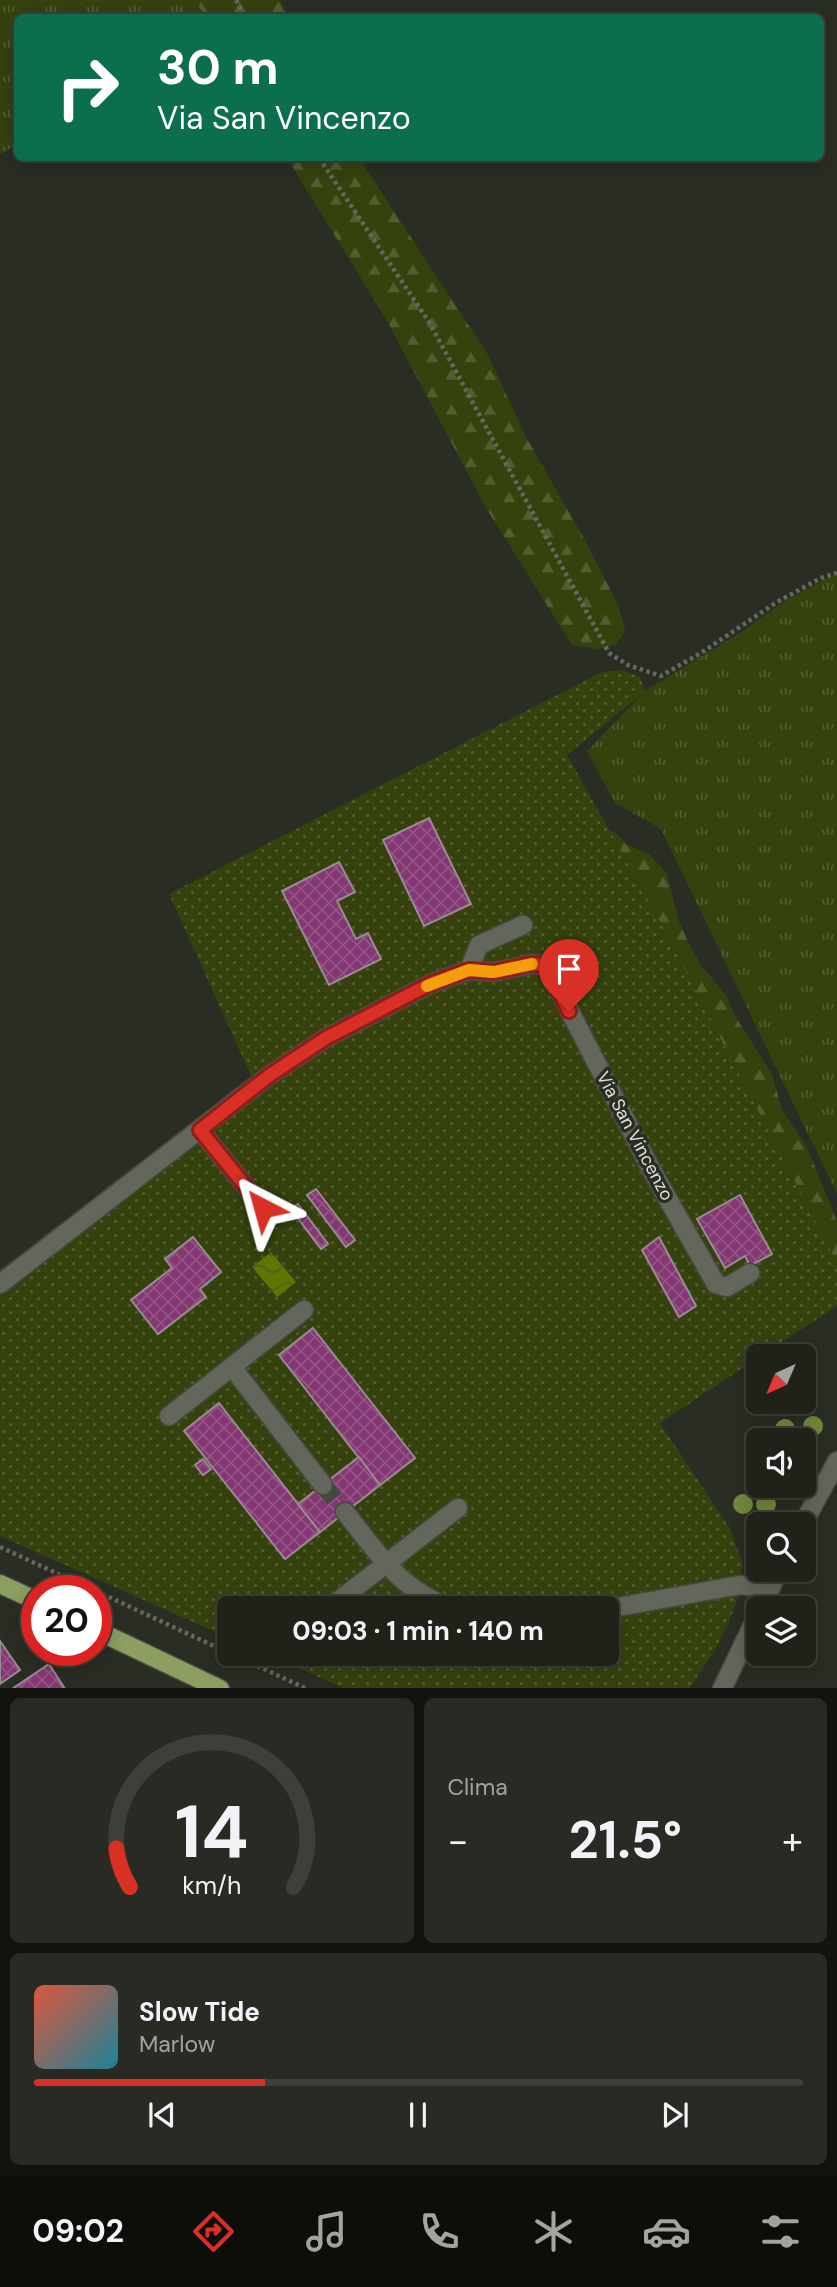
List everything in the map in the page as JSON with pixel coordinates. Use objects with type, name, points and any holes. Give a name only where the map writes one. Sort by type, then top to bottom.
[{"type":"main road","points":[[0,1584],[21,1594]]},
{"type":"main road","points":[[112,1638],[218,1688]]},
{"type":"street","points":[[469,970],[479,945],[523,925]]},
{"type":"street","name":"Via San Vincenzo","points":[[0,1284],[270,1075],[326,1038],[430,984],[469,970],[494,972],[531,964],[546,965],[652,1171],[716,1284],[727,1287],[750,1273]]},
{"type":"street","points":[[200,1130],[263,1208]]},
{"type":"street","points":[[169,1416],[304,1310]]},
{"type":"street","points":[[232,1367],[323,1485]]},
{"type":"street","points":[[810,1512],[835,1470]]},
{"type":"street","points":[[345,1596],[458,1508]]},
{"type":"street","points":[[345,1512],[386,1564],[407,1585],[424,1596]]},
{"type":"street","points":[[767,1596],[774,1582]]},
{"type":"street","points":[[619,1607],[740,1585],[771,1588]]},
{"type":"street","points":[[722,1688],[746,1639]]},
{"type":"path","points":[[321,161],[429,322],[609,653],[628,665],[661,676],[701,653],[777,602],[821,578],[837,573]]},
{"type":"path","points":[[0,1547],[61,1575]]},
{"type":"path","points":[[112,1598],[217,1647]]},
{"type":"path","points":[[258,1666],[305,1688]]},
{"type":"green space","points":[[0,0],[212,0],[220,14],[14,14],[14,147],[0,154]]},
{"type":"green space","points":[[193,0],[280,0],[287,14],[205,14]]},
{"type":"green space","points":[[289,161],[361,161],[488,355],[526,437],[585,540],[619,607],[625,631],[616,645],[598,649],[572,645],[486,508],[386,319]]},
{"type":"green space","points":[[837,574],[837,1194],[661,829],[615,803],[587,751],[645,691],[743,631],[780,604]]},
{"type":"green space","points":[[622,670],[640,677],[645,691],[567,755],[653,908],[837,1263],[837,1306],[779,1344],[746,1344],[746,1366],[660,1423],[729,1527],[743,1563],[738,1597],[728,1624],[715,1650],[690,1688],[344,1688],[294,1666],[619,1666],[619,1596],[217,1596],[217,1633],[112,1586],[112,1575],[88,1575],[0,1536],[0,1270],[251,1076],[169,894],[602,672]]},
{"type":"green space","points":[[606,829],[617,834],[626,844],[649,854],[667,873],[678,919],[689,944],[701,965],[726,995],[735,1016],[772,1074],[782,1110],[807,1147],[837,1221],[837,1282],[727,1059],[725,1047],[716,1037]]},
{"type":"water","points":[[271,1252],[296,1282],[277,1297],[252,1267]]},
{"type":"building","points":[[429,818],[471,904],[424,926],[383,840]]},
{"type":"building","points":[[339,862],[355,892],[337,901],[356,939],[368,933],[381,959],[329,985],[282,891]]},
{"type":"building","points":[[316,1189],[355,1240],[346,1247],[307,1195]]},
{"type":"building","points":[[740,1195],[772,1254],[750,1266],[745,1256],[725,1268],[697,1219]]},
{"type":"building","points":[[298,1204],[328,1244],[321,1249],[291,1209]]},
{"type":"building","points":[[193,1237],[221,1272],[200,1289],[206,1297],[158,1334],[131,1300],[172,1268],[165,1259]]},
{"type":"building","points":[[659,1237],[696,1306],[679,1317],[642,1250]]},
{"type":"building","points":[[313,1328],[415,1458],[380,1485],[279,1355]]},
{"type":"building","points":[[219,1403],[320,1532],[285,1559],[184,1431]]},
{"type":"building","points":[[359,1457],[380,1485],[320,1532],[298,1504]]},
{"type":"building","points":[[203,1459],[211,1469],[203,1475],[195,1465]]},
{"type":"building","points":[[0,1641],[20,1670],[0,1684]]},
{"type":"building","points":[[46,1666],[50,1666],[64,1688],[13,1688]]},
{"type":"tunnel","points":[[323,1485],[345,1512]]},
{"type":"slow traffic","points":[[427,986],[469,970],[494,972],[532,964]]},
{"type":"route","points":[[263,1208],[200,1130],[270,1075],[326,1038],[430,984],[469,970],[494,972],[531,964],[546,965],[569,1011]]}]
